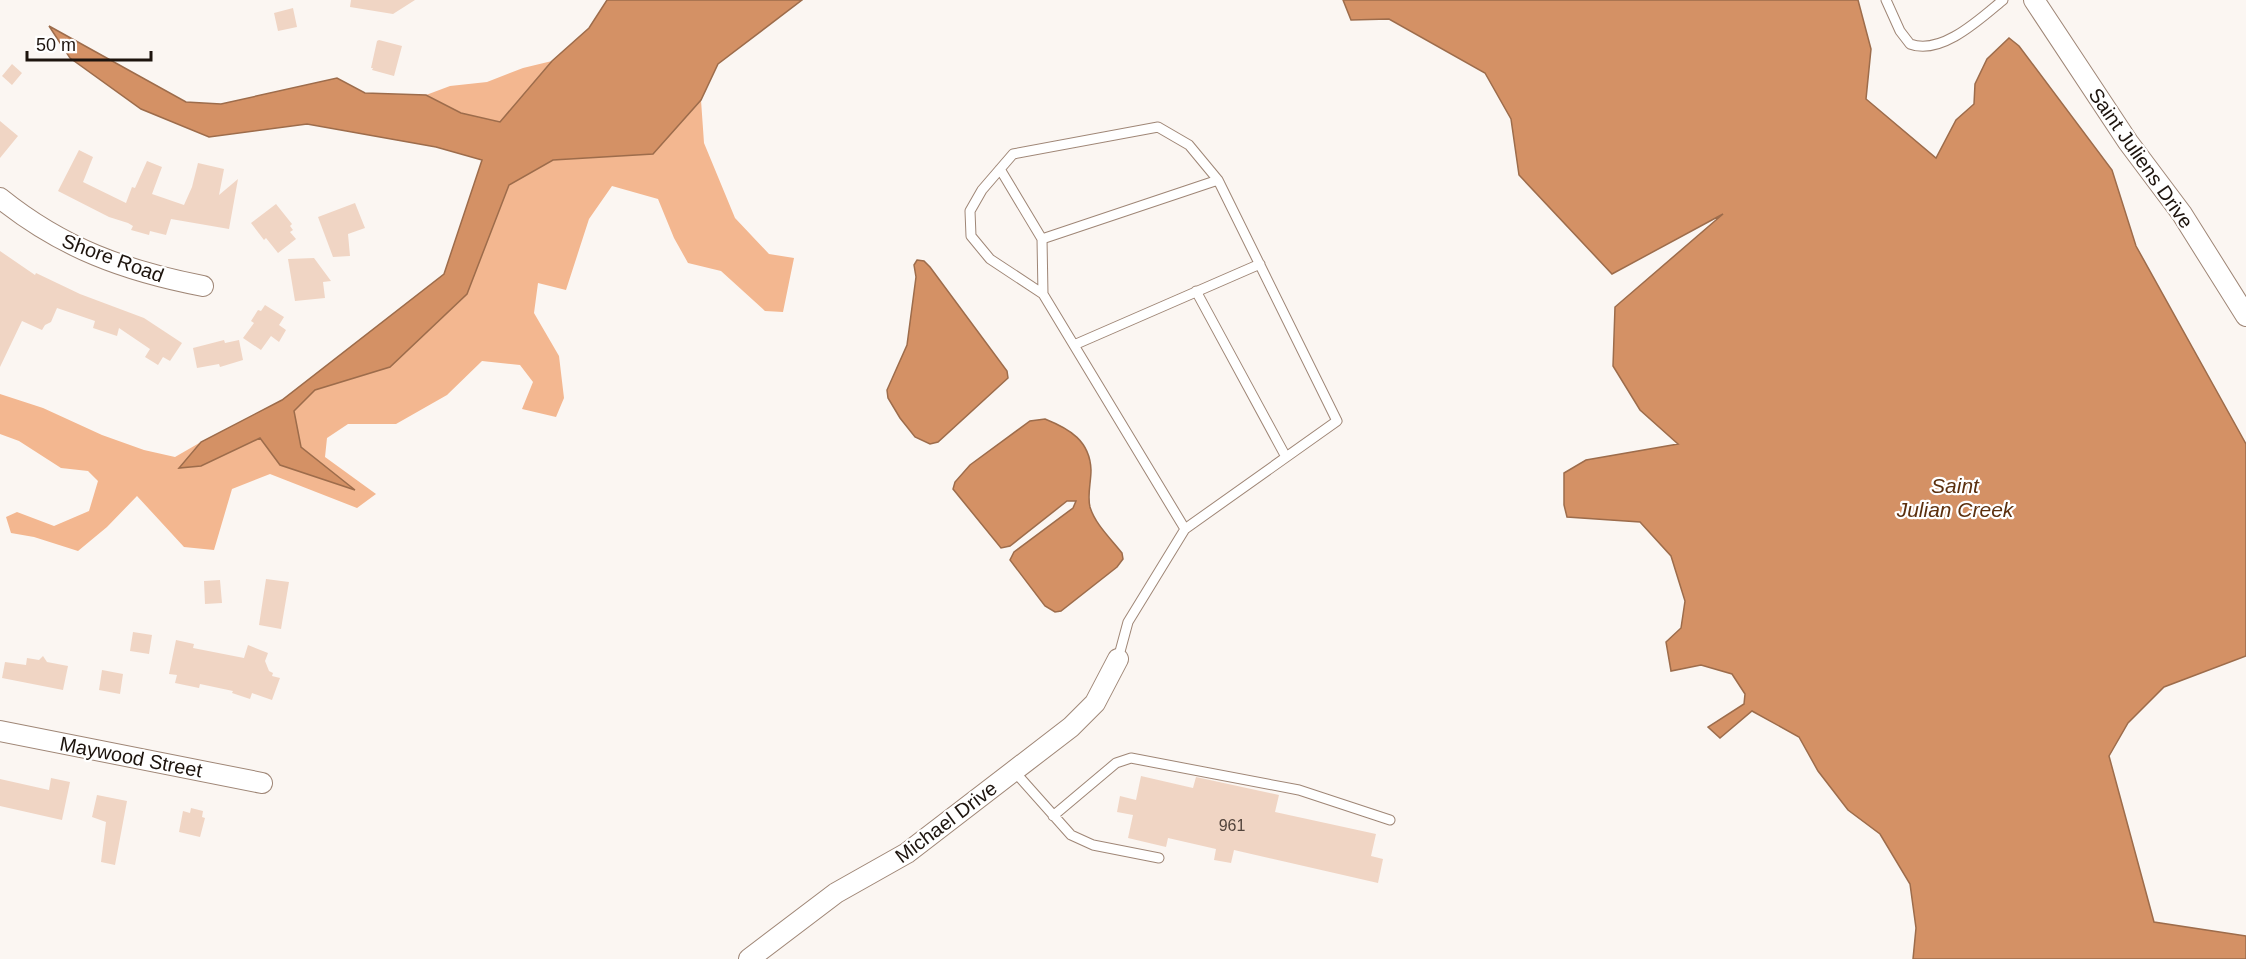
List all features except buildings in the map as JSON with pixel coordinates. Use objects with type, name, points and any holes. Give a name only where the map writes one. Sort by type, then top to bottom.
[{"type":"street","name":"Saint Juliens Drive","points":[[2034,0],[2128,142],[2181,214],[2246,316]]},
{"type":"street","name":"Shore Road","points":[[0,198],[51,235],[97,257],[144,272],[203,286]]},
{"type":"street","name":"Michael Drive","points":[[749,959],[836,893],[907,854],[1071,727],[1095,703],[1118,659]]},
{"type":"street","name":"Maywood Street","points":[[0,731],[262,783]]},
{"type":"lane","points":[[1886,0],[1900,31],[1910,44],[1926,47],[1939,45],[1968,27],[2003,0]]},
{"type":"lane","points":[[1118,659],[1128,622],[1185,529],[1337,421],[1218,180],[1189,145],[1158,127],[1013,154],[982,190],[970,211],[971,236],[990,259],[1043,294],[1185,529]]},
{"type":"lane","points":[[1000,169],[1042,239],[1043,294]]},
{"type":"lane","points":[[1042,239],[1218,180]]},
{"type":"lane","points":[[1074,345],[1260,264]]},
{"type":"lane","points":[[1196,291],[1286,457]]},
{"type":"lane","points":[[1053,816],[1116,763],[1131,758],[1299,790],[1390,820]]},
{"type":"lane","points":[[1014,771],[1071,835],[1093,845],[1159,858]]},
{"type":"shaded area","points":[[552,61],[500,122],[461,113],[426,95],[450,86],[487,82],[523,68]]},
{"type":"shaded area","points":[[701,100],[704,143],[735,218],[769,254],[794,258],[783,312],[765,311],[721,271],[688,263],[674,238],[658,199],[612,186],[589,219],[566,290],[538,283],[534,313],[559,356],[564,398],[556,417],[522,409],[533,382],[520,365],[482,361],[447,395],[396,424],[348,424],[327,438],[325,457],[376,494],[357,508],[270,474],[232,489],[214,550],[184,547],[137,496],[107,527],[78,551],[34,537],[11,533],[6,517],[17,512],[54,526],[89,511],[98,481],[88,471],[61,468],[19,441],[0,434],[0,394],[43,408],[102,435],[144,450],[175,457],[201,442],[180,467],[201,466],[260,438],[281,465],[353,489],[301,447],[293,412],[315,390],[390,367],[467,294],[508,185],[553,160],[653,154]]},
{"type":"water","points":[[607,0],[802,0],[718,64],[701,100],[653,154],[553,160],[509,185],[467,294],[390,367],[315,390],[294,411],[301,447],[355,490],[280,465],[260,438],[201,466],[179,468],[201,442],[282,400],[444,274],[482,160],[436,147],[307,124],[209,137],[141,109],[70,58],[49,26],[186,102],[221,104],[337,78],[365,93],[426,95],[461,113],[500,122],[552,61],[589,28]]},
{"type":"water","name":"Saint Julian Creek","points":[[1343,0],[1858,0],[1871,49],[1866,99],[1936,158],[1956,120],[1974,104],[1975,84],[1987,59],[2009,38],[2019,46],[2112,170],[2136,246],[2246,444],[2246,656],[2164,687],[2128,723],[2109,756],[2154,922],[2246,936],[2246,959],[1913,959],[1916,928],[1910,884],[1880,834],[1848,810],[1818,771],[1799,737],[1752,711],[1720,738],[1708,727],[1744,704],[1745,694],[1732,674],[1701,665],[1671,671],[1666,642],[1681,628],[1685,601],[1671,556],[1640,522],[1567,517],[1564,505],[1564,473],[1586,460],[1678,444],[1640,410],[1613,366],[1615,307],[1723,214],[1612,274],[1519,175],[1511,119],[1485,73],[1389,19],[1351,20]]},
{"type":"water","points":[[917,260],[924,261],[930,267],[1007,371],[1008,378],[938,442],[930,444],[915,437],[888,398],[887,390],[907,345],[916,277],[914,265]]},
{"type":"water","points":[[1045,419],[1063,427],[1077,437],[1087,451],[1091,470],[1089,502],[1092,513],[1122,553],[1123,559],[1117,567],[1061,611],[1055,612],[1045,606],[1010,560],[1014,552],[1073,508],[1076,501],[1067,501],[1010,546],[1001,548],[953,489],[955,482],[970,465],[1030,421]]}]
